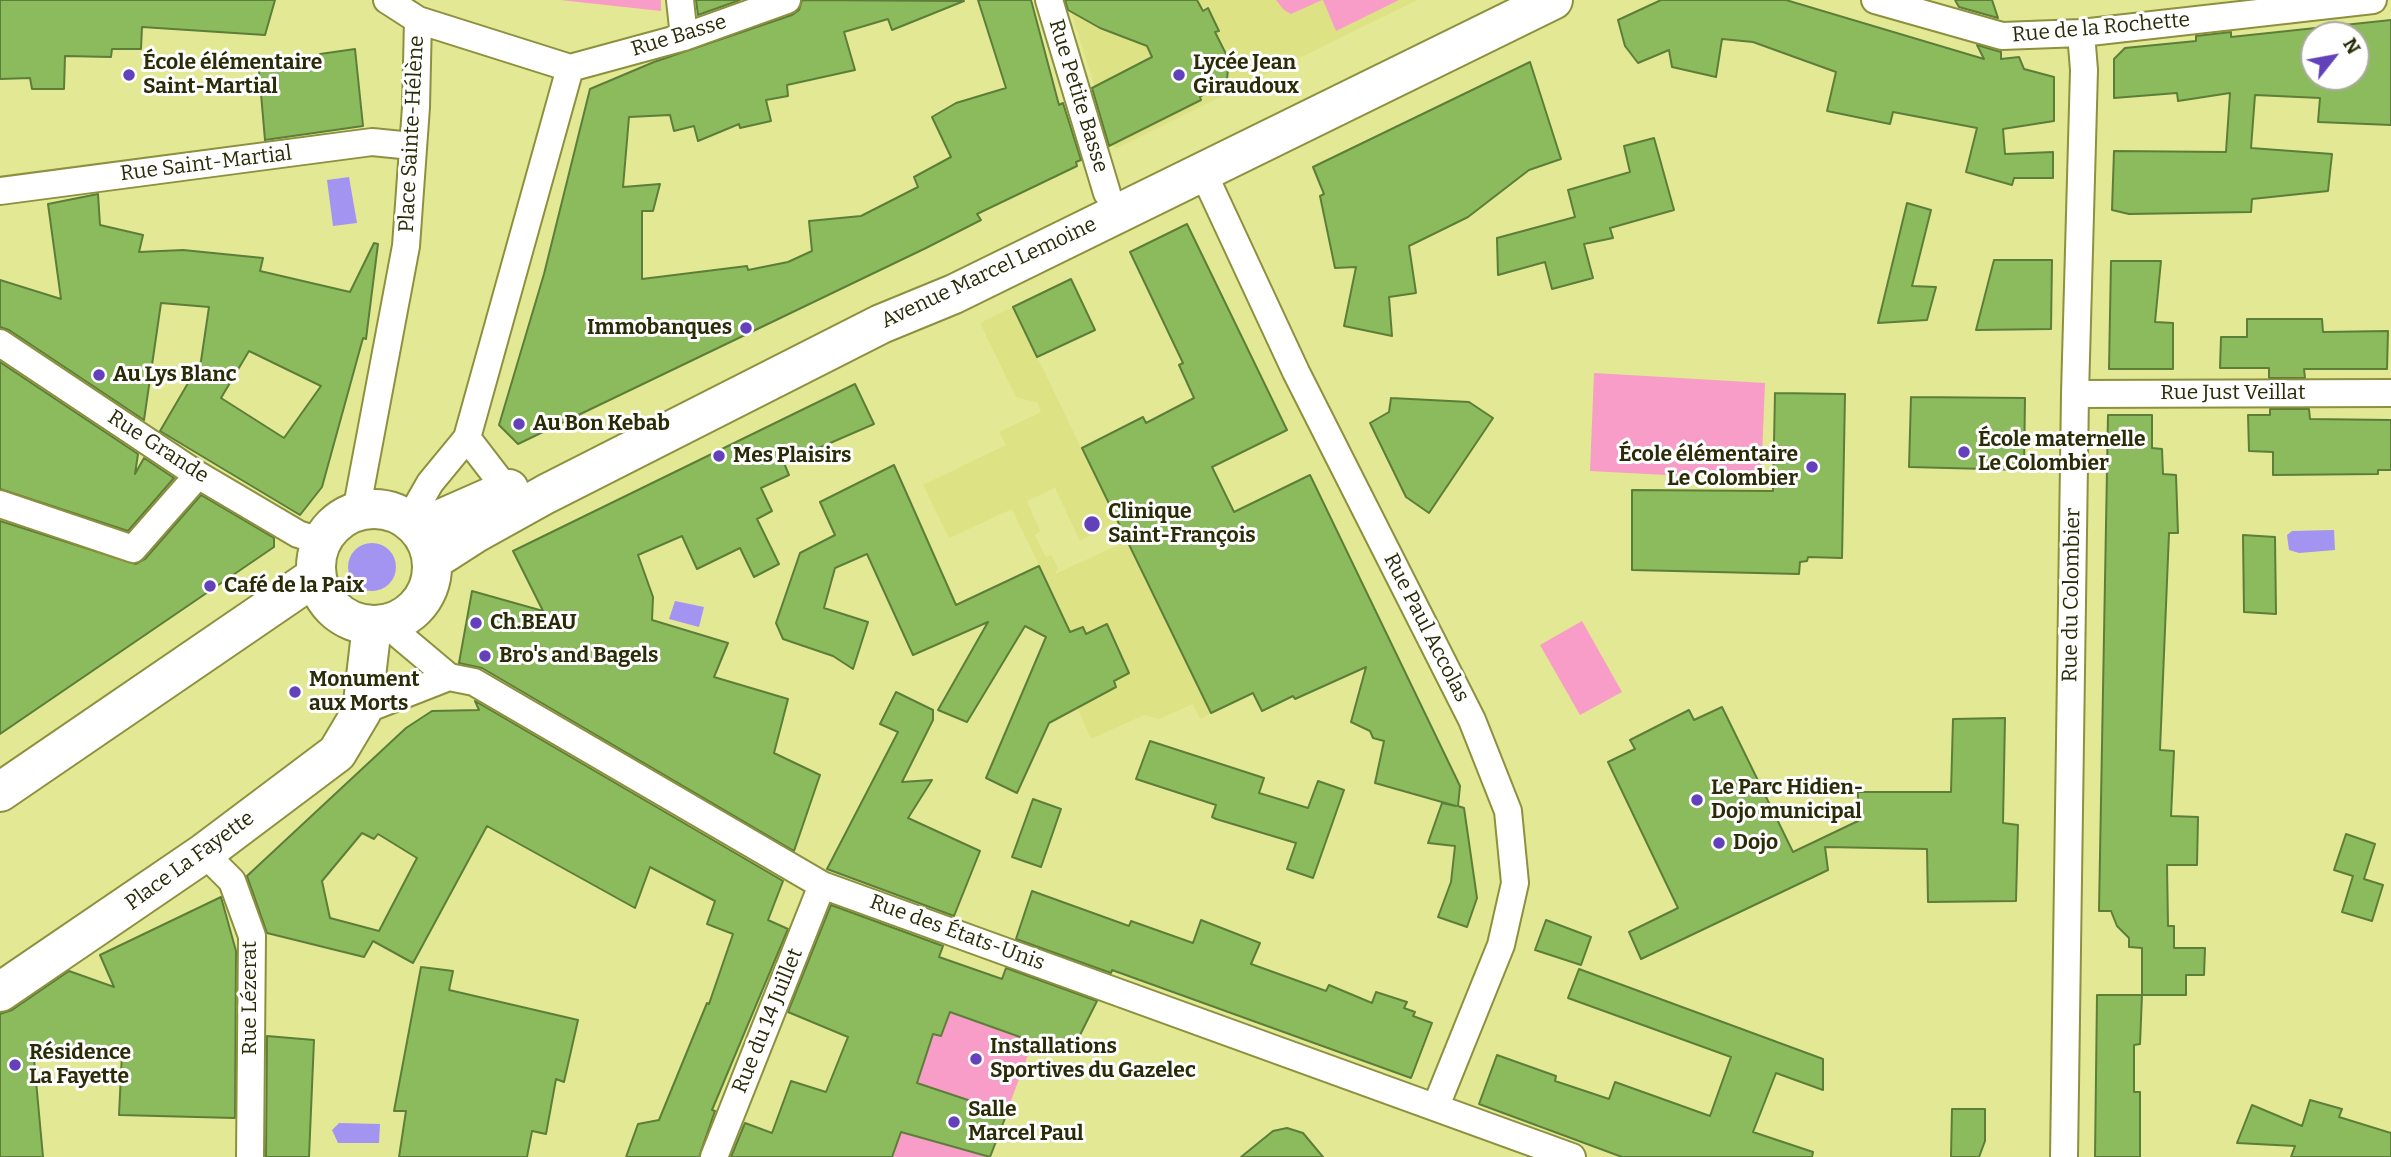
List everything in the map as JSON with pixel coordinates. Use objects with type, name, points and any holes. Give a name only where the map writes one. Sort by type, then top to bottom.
[{"type":"main road","name":"Avenue Marcel Lemoine","points":[[949,284],[1107,193],[1500,0]]},
{"type":"main road","name":"Avenue Marcel Lemoine","points":[[420,537],[507,490],[949,284],[1202,170],[1553,0]]},
{"type":"main road","name":"Avenue Marcel Lemoine","points":[[420,537],[474,534],[852,329]]},
{"type":"main road","points":[[384,509],[420,537],[431,578],[416,608],[402,618],[379,625],[356,623],[336,610],[321,591],[319,559],[330,528],[356,512],[384,509]]},
{"type":"main road","points":[[0,792],[319,559]]},
{"type":"main road","name":"Place La Fayette","points":[[0,992],[204,853],[337,753],[362,711],[379,625]]},
{"type":"street","points":[[387,0],[418,20]]},
{"type":"street","points":[[680,0],[684,37]]},
{"type":"street","name":"Rue Basse","points":[[570,68],[684,37],[787,0]]},
{"type":"street","name":"Rue Petite Basse","points":[[1049,0],[1107,193]]},
{"type":"street","name":"Rue de la Rochette","points":[[1875,0],[2002,36],[2081,33],[2373,0]]},
{"type":"street","name":"Place Sainte-Hélène","points":[[356,512],[406,246],[418,20],[570,68]]},
{"type":"street","name":"Rue du Colombier","points":[[2064,1157],[2075,394],[2084,70],[2081,33]]},
{"type":"street","points":[[420,537],[429,483],[467,438],[570,68]]},
{"type":"street","name":"Rue Saint-Martial","points":[[0,191],[372,142],[412,146]]},
{"type":"street","name":"Rue Paul Accolas","points":[[1202,170],[1296,372],[1472,720],[1508,811],[1515,883],[1501,945],[1435,1105]]},
{"type":"street","name":"Rue Grande","points":[[0,343],[198,475],[298,534],[319,559]]},
{"type":"street","name":"Rue Just Veillat","points":[[2075,394],[2391,393]]},
{"type":"street","points":[[467,438],[507,490]]},
{"type":"street","points":[[0,504],[133,548],[198,475]]},
{"type":"street","name":"Rue des États-Unis","points":[[379,625],[449,677],[474,682],[822,885],[1435,1105],[1572,1157]]},
{"type":"street","points":[[362,711],[449,677]]},
{"type":"street","name":"Rue Lézerat","points":[[204,853],[232,881],[252,936],[250,1157]]},
{"type":"street","name":"Rue du 14 Juillet","points":[[714,1157],[822,885]]},
{"type":"shaded area","points":[[560,0],[661,0],[661,11]]},
{"type":"shaded area","name":"Lycée Jean Giraudoux","points":[[1067,0],[1417,0],[1115,149]]},
{"type":"shaded area","points":[[1276,0],[1322,0],[1291,14]]},
{"type":"shaded area","points":[[1323,0],[1399,0],[1336,31]]},
{"type":"shaded area","points":[[349,177],[357,223],[333,226],[327,180]]},
{"type":"shaded area","name":"Clinique Saint-François","points":[[1013,307],[1117,522],[1080,541],[1055,488],[1027,501],[1040,531],[1035,535],[1046,557],[1051,555],[1058,568],[1055,574],[1127,541],[1211,713],[1200,719],[1193,704],[1159,719],[1144,715],[1091,739],[1077,707],[1129,673],[1107,625],[1086,634],[1082,627],[1071,632],[1012,509],[949,538],[923,485],[1006,445],[999,432],[1041,412],[1038,403],[1016,397],[980,323]]},
{"type":"shaded area","points":[[1594,373],[1765,383],[1761,480],[1590,471]]},
{"type":"shaded area","points":[[2334,530],[2335,550],[2299,553],[2289,550],[2287,535],[2292,531]]},
{"type":"shaded area","points":[[372,543],[389,550],[396,567],[389,584],[372,591],[355,584],[348,567],[355,550]]},
{"type":"shaded area","points":[[675,601],[704,607],[699,627],[669,619]]},
{"type":"shaded area","points":[[1582,621],[1622,692],[1580,715],[1540,645]]},
{"type":"shaded area","name":"Installations Sportives du Gazelec","points":[[957,964],[1050,996],[990,1157],[892,1157]]},
{"type":"shaded area","points":[[339,1123],[380,1124],[379,1143],[338,1143],[332,1130]]},
{"type":"building","points":[[0,0],[275,0],[265,35],[142,27],[141,49],[112,49],[111,57],[65,56],[64,89],[32,89],[30,78],[0,79]]},
{"type":"building","points":[[696,0],[740,0],[698,15]]},
{"type":"building","points":[[802,0],[964,1],[892,30],[888,19],[844,32],[855,70],[787,85],[788,96],[766,100],[771,121],[740,128],[739,124],[698,141],[694,126],[674,131],[670,115],[629,117],[623,187],[660,184],[653,211],[642,211],[642,279],[747,266],[748,270],[788,262],[812,251],[809,221],[861,216],[918,187],[914,177],[951,157],[932,117],[956,103],[1006,88],[978,0],[1031,0],[1059,105],[1063,103],[1081,160],[1076,162],[1077,166],[977,214],[981,220],[926,248],[518,444],[499,425],[544,274],[590,89],[654,62],[792,15],[799,10]]},
{"type":"building","points":[[1065,0],[1197,0],[1203,11],[1208,8],[1219,31],[1215,32],[1229,60],[1227,79],[1200,97],[1201,100],[1109,146],[1092,88],[1152,57],[1147,46],[1100,28],[1068,10]]},
{"type":"building","points":[[1661,0],[1786,0],[1984,59],[1977,45],[2001,52],[2001,59],[2019,57],[2024,69],[2054,77],[2054,121],[2003,129],[2005,154],[2053,152],[2053,178],[2014,178],[2012,185],[1966,172],[1977,128],[1893,112],[1890,124],[1827,111],[1836,72],[1753,42],[1722,39],[1716,77],[1672,67],[1669,50],[1638,63],[1625,46],[1618,20]]},
{"type":"building","points":[[1955,0],[1992,0],[1998,18],[1959,7]]},
{"type":"building","points":[[2391,20],[2391,125],[2318,122],[2320,98],[2255,95],[2251,148],[2332,154],[2328,191],[2252,199],[2251,212],[2129,214],[2112,210],[2114,151],[2226,152],[2230,93],[2178,101],[2177,93],[2114,98],[2114,59],[2125,48],[2196,41],[2196,36],[2231,32],[2231,37],[2300,30],[2300,91],[2370,91],[2370,22]]},
{"type":"building","points":[[355,49],[363,126],[265,140],[259,71],[321,62],[320,54]]},
{"type":"building","points":[[1530,62],[1561,159],[1529,170],[1468,217],[1409,246],[1416,293],[1389,297],[1392,336],[1344,326],[1356,267],[1335,268],[1320,196],[1324,194],[1313,167]]},
{"type":"building","points":[[1654,138],[1674,210],[1610,228],[1613,238],[1584,244],[1593,278],[1552,289],[1545,262],[1498,275],[1497,238],[1575,217],[1568,190],[1630,172],[1624,146]]},
{"type":"building","points":[[98,194],[100,225],[143,235],[139,252],[183,250],[263,258],[260,271],[350,292],[374,243],[378,244],[366,339],[363,338],[322,487],[300,515],[160,431],[201,361],[209,307],[161,303],[144,420],[9,330],[0,327],[0,280],[61,299],[48,204]],"holes":[[[249,351],[321,386],[284,438],[221,398]]]},
{"type":"building","points":[[1907,203],[1931,210],[1912,286],[1936,287],[1927,320],[1878,323]]},
{"type":"building","points":[[1187,224],[1287,430],[1212,467],[1234,512],[1310,475],[1460,786],[1458,806],[1464,808],[1477,898],[1467,927],[1438,917],[1451,882],[1455,846],[1428,843],[1442,803],[1456,806],[1375,783],[1384,741],[1373,738],[1370,731],[1351,722],[1366,667],[1262,711],[1253,693],[1211,713],[1082,448],[1143,417],[1146,423],[1194,398],[1179,365],[1183,363],[1130,252]]},
{"type":"building","points":[[1994,260],[2052,260],[2051,329],[1976,330]]},
{"type":"building","points":[[2111,261],[2161,261],[2155,322],[2173,323],[2173,369],[2109,369]]},
{"type":"building","points":[[1071,279],[1095,330],[1037,357],[1013,307]]},
{"type":"building","points":[[2247,319],[2322,319],[2323,332],[2388,331],[2387,369],[2304,369],[2305,378],[2269,378],[2269,368],[2220,368],[2221,337],[2247,337]]},
{"type":"building","points":[[0,362],[138,454],[135,474],[144,458],[174,478],[128,531],[0,489]]},
{"type":"building","points":[[855,384],[874,424],[784,463],[789,475],[761,488],[772,511],[757,519],[779,564],[754,577],[740,548],[697,569],[682,536],[638,555],[653,597],[652,620],[728,643],[714,677],[788,699],[774,753],[820,775],[794,851],[482,668],[459,663],[472,591],[543,611],[513,551]]},
{"type":"building","points":[[1775,393],[1845,394],[1842,558],[1808,557],[1807,561],[1800,562],[1799,574],[1632,570],[1632,490],[1773,491]]},
{"type":"building","points":[[1911,397],[2025,398],[2024,470],[1909,467]]},
{"type":"building","points":[[1391,398],[1469,402],[1493,418],[1429,513],[1406,497],[1370,423],[1389,412]]},
{"type":"building","points":[[2270,409],[2309,409],[2310,419],[2391,420],[2391,470],[2378,470],[2378,474],[2273,475],[2273,452],[2249,451],[2248,415],[2270,415]]},
{"type":"building","points":[[2108,415],[2152,415],[2152,448],[2162,449],[2163,474],[2176,475],[2178,533],[2169,533],[2160,750],[2174,751],[2171,816],[2198,817],[2197,865],[2167,865],[2168,926],[2174,926],[2174,948],[2205,948],[2204,975],[2186,975],[2186,995],[2142,995],[2142,948],[2129,947],[2129,938],[2117,926],[2111,911],[2099,911]]},
{"type":"building","points":[[894,465],[956,605],[1039,566],[1070,632],[1083,627],[1086,634],[1107,624],[1129,673],[1114,681],[1116,687],[1049,723],[1017,793],[986,778],[1046,637],[1025,626],[967,722],[938,710],[988,622],[913,655],[867,554],[835,568],[824,608],[868,622],[853,669],[833,656],[783,639],[776,623],[800,553],[835,535],[820,502]]},
{"type":"building","points":[[201,495],[274,538],[274,547],[0,734],[0,521],[136,564],[145,559]]},
{"type":"building","points":[[2243,535],[2275,537],[2276,614],[2244,612]]},
{"type":"building","points":[[896,692],[933,710],[933,720],[902,782],[932,780],[908,818],[980,851],[954,916],[827,869],[898,732],[880,724]]},
{"type":"building","points":[[475,701],[783,881],[768,920],[788,929],[712,1110],[715,1111],[699,1157],[626,1157],[638,1124],[659,1120],[707,1003],[709,1004],[733,934],[707,924],[715,901],[650,867],[635,908],[487,826],[413,963],[373,941],[364,957],[267,933],[247,876],[406,728],[432,711],[479,710]],"holes":[[[362,833],[374,839],[378,834],[417,858],[379,931],[330,918],[322,881]]]},
{"type":"building","name":"Le Parc Hidien- Dojo municipal","points":[[1722,707],[1793,852],[1858,821],[1858,792],[1951,792],[1953,719],[2005,718],[2003,823],[2018,825],[2016,901],[1928,902],[1927,849],[1825,847],[1828,870],[1641,959],[1629,932],[1678,908],[1608,762],[1635,749],[1630,740],[1689,710],[1694,720]]},
{"type":"building","points":[[1150,741],[1264,778],[1259,793],[1308,808],[1318,781],[1344,790],[1313,878],[1287,869],[1296,843],[1216,819],[1212,817],[1216,805],[1136,779]]},
{"type":"building","points":[[1033,799],[1061,809],[1041,867],[1012,857]]},
{"type":"building","points":[[2346,834],[2375,844],[2364,879],[2383,885],[2372,921],[2342,912],[2353,876],[2334,870]]},
{"type":"building","points":[[1032,891],[1129,926],[1131,921],[1193,943],[1201,920],[1260,943],[1251,964],[1326,991],[1329,985],[1372,1003],[1376,992],[1407,1002],[1404,1008],[1415,1012],[1413,1016],[1432,1023],[1411,1078],[1112,970],[1111,973],[1016,939]]},
{"type":"building","points":[[221,897],[236,951],[235,1118],[119,1115],[122,1053],[33,1048],[43,1157],[0,1157],[0,1014],[12,1010],[69,971],[114,987],[100,955]]},
{"type":"building","points":[[831,905],[943,946],[939,957],[1002,979],[1006,968],[1097,1001],[1074,1047],[1055,1039],[1051,1048],[950,1012],[941,1036],[933,1034],[917,1083],[1007,1113],[990,1157],[901,1132],[892,1157],[731,1157],[745,1123],[772,1133],[791,1081],[826,1092],[848,1037],[788,1012]]},
{"type":"building","points":[[1546,920],[1591,937],[1581,965],[1535,950]]},
{"type":"building","points":[[421,967],[453,971],[449,990],[578,1020],[564,1082],[556,1079],[546,1134],[532,1131],[527,1157],[399,1157],[406,1111],[394,1111]]},
{"type":"building","points":[[1579,969],[1823,1059],[1823,1090],[1776,1073],[1753,1132],[1813,1152],[1812,1157],[1622,1157],[1479,1104],[1497,1055],[1556,1076],[1555,1081],[1609,1099],[1615,1082],[1710,1116],[1731,1057],[1568,998]]},
{"type":"building","points":[[2097,995],[2142,995],[2140,1044],[2134,1045],[2134,1092],[2140,1092],[2140,1157],[2095,1157]]},
{"type":"building","points":[[267,1036],[314,1040],[309,1157],[266,1157]]},
{"type":"building","points":[[2310,1100],[2342,1109],[2339,1117],[2391,1133],[2391,1157],[2291,1157],[2295,1146],[2237,1143],[2252,1105],[2302,1126]]},
{"type":"building","points":[[1952,1109],[1985,1109],[1985,1141],[1979,1157],[1951,1157]]},
{"type":"building","points":[[1287,1128],[1303,1133],[1323,1157],[1241,1157],[1273,1131]]},
{"type":"place","name":"École élémentaire Saint-Martial","points":[[129,75]]},
{"type":"place","name":"Lycée Jean Giraudoux","points":[[1179,75]]},
{"type":"place","name":"Immobanques","points":[[746,328]]},
{"type":"place","name":"Au Lys Blanc","points":[[99,375]]},
{"type":"place","name":"Au Bon Kebab","points":[[519,424]]},
{"type":"place","name":"École maternelle Le Colombier","points":[[1964,452]]},
{"type":"place","name":"Mes Plaisirs","points":[[719,456]]},
{"type":"place","name":"École élémentaire Le Colombier","points":[[1812,467]]},
{"type":"place","name":"Clinique Saint-François","points":[[1092,524]]},
{"type":"place","name":"Café de la Paix","points":[[210,586]]},
{"type":"place","name":"Ch.BEAU","points":[[476,623]]},
{"type":"place","name":"Bro's and Bagels","points":[[485,656]]},
{"type":"place","name":"Monument aux Morts","points":[[295,692]]},
{"type":"place","name":"Le Parc Hidien- Dojo municipal","points":[[1697,800]]},
{"type":"place","name":"Dojo","points":[[1719,843]]},
{"type":"place","name":"Installations Sportives du Gazelec","points":[[976,1059]]},
{"type":"place","name":"Résidence La Fayette","points":[[15,1065]]},
{"type":"place","name":"Salle Marcel Paul","points":[[954,1122]]}]
